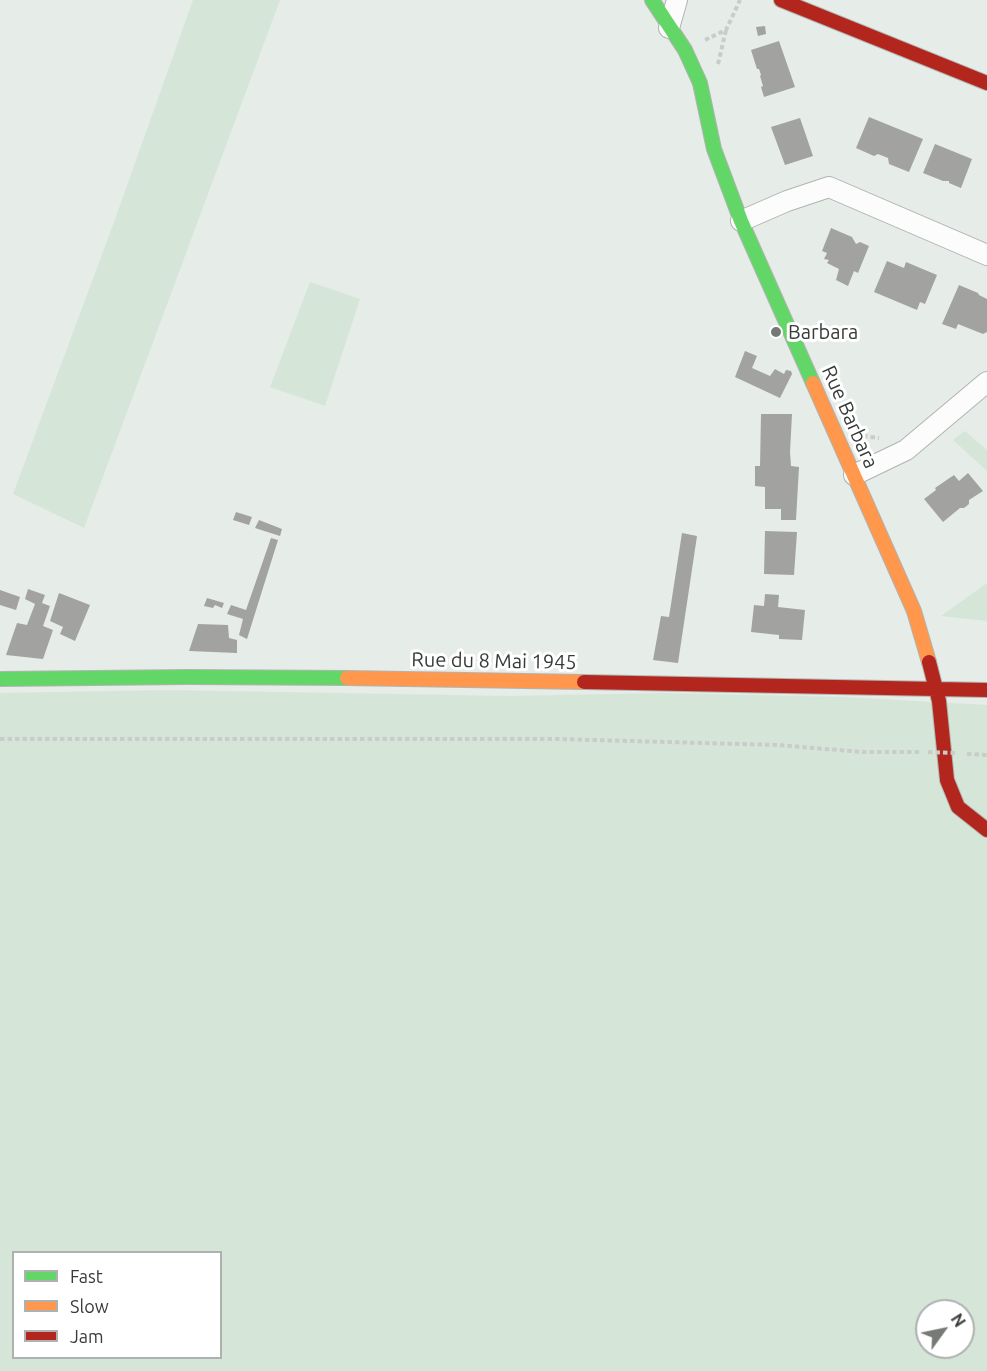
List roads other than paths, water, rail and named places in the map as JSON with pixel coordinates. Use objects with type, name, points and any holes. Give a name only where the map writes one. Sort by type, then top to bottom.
[{"type":"street","name":"Rue Barbara","points":[[652,0],[685,50],[700,83],[714,148],[741,221],[914,611],[939,701],[947,780],[958,807],[987,830]]},
{"type":"street","points":[[669,28],[677,0]]},
{"type":"street","points":[[781,0],[987,83]]},
{"type":"street","points":[[741,221],[787,201],[829,188],[987,255]]},
{"type":"street","points":[[854,475],[906,450],[987,382]]},
{"type":"street","name":"Rue du 8 Mai 1945","points":[[0,679],[188,677],[390,679],[987,690]]},
{"type":"place","name":"Barbara","points":[[776,332]]}]
